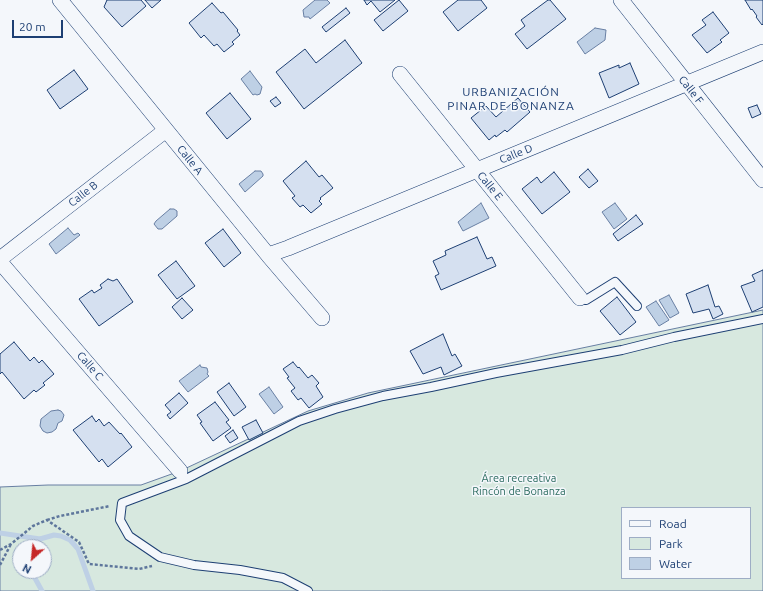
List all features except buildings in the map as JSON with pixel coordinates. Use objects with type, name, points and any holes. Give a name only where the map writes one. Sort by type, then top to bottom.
[{"type":"street","name":"Calle A","points":[[60,0],[268,255],[322,318]]},
{"type":"street","name":"Calle F","points":[[621,0],[763,180]]},
{"type":"street","name":"Calle D","points":[[268,255],[763,52]]},
{"type":"street","name":"Calle E","points":[[400,74],[580,298]]},
{"type":"street","name":"Calle B","points":[[0,260],[166,130]]},
{"type":"street","name":"Calle C","points":[[0,260],[183,475]]},
{"type":"lane","points":[[580,298],[586,300],[615,282],[637,306]]},
{"type":"lane","points":[[308,591],[283,578],[240,570],[194,565],[160,557],[129,536],[120,520],[122,503],[299,421],[335,409],[383,396],[622,350],[674,337],[763,319]]},
{"type":"path","points":[[0,550],[11,544],[33,526],[47,520],[122,503]]},
{"type":"path","points":[[47,520],[79,542],[89,564],[139,569],[155,565],[160,557]]},
{"type":"path","points":[[0,565],[11,544]]},
{"type":"green space","name":"Área recreativa Rincón de Bonanza","points":[[763,310],[763,591],[0,591],[0,487],[48,485],[141,485],[180,471],[308,411],[368,393]]},
{"type":"water","points":[[315,0],[327,0],[330,3],[310,19],[309,17],[304,17],[303,10]]},
{"type":"water","points":[[595,28],[606,30],[605,40],[585,54],[577,42]]},
{"type":"water","points":[[250,71],[262,87],[260,94],[253,95],[241,79]]},
{"type":"water","points":[[255,171],[261,171],[263,176],[245,192],[239,184]]},
{"type":"water","points":[[481,203],[489,218],[463,231],[458,222]]},
{"type":"water","points":[[615,203],[627,219],[614,229],[602,212]]},
{"type":"water","points":[[170,209],[177,211],[177,216],[162,229],[158,229],[154,224]]},
{"type":"water","points":[[68,228],[74,235],[78,233],[80,235],[56,254],[49,244]]},
{"type":"water","points":[[669,295],[679,313],[670,318],[659,300]]},
{"type":"water","points":[[656,301],[669,320],[659,326],[646,307]]},
{"type":"water","points":[[200,365],[201,367],[207,368],[207,374],[209,376],[188,392],[179,381]]},
{"type":"water","points":[[269,387],[283,407],[274,414],[259,394]]},
{"type":"water","points":[[58,410],[64,415],[62,421],[58,423],[56,429],[52,432],[47,433],[43,431],[40,426],[41,419],[51,411]]},
{"type":"waterway","points":[[0,533],[40,539],[54,535],[70,540],[78,549],[93,591]]},
{"type":"waterway","points":[[35,579],[42,591]]},
{"type":"district","name":"URBANIZACIÓN PINAR DE BONANZA","points":[[511,99]]}]
